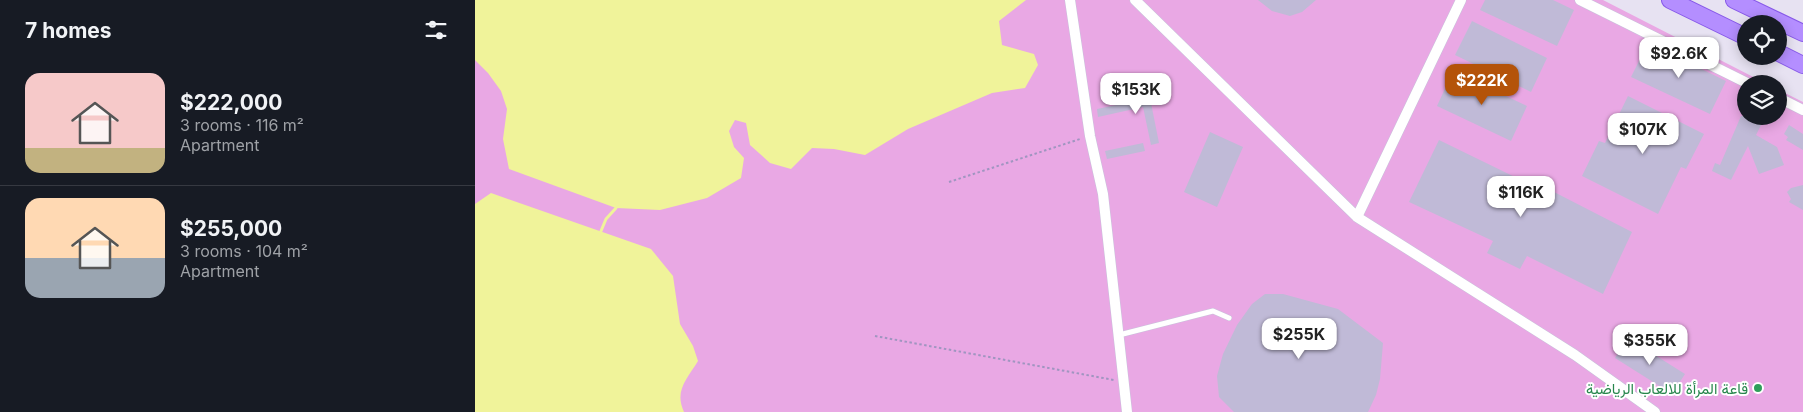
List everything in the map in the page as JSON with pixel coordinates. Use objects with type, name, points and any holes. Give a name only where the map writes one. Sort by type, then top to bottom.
[{"type":"main road","points":[[1670,0],[1737,33]]},
{"type":"main road","points":[[1734,0],[1803,33]]},
{"type":"main road","points":[[1787,57],[1803,65]]},
{"type":"street","points":[[1070,0],[1090,136],[1103,194],[1127,412]]},
{"type":"street","points":[[1135,0],[1357,217],[1575,355],[1655,412]]},
{"type":"street","points":[[1357,217],[1461,0]]},
{"type":"street","points":[[1580,0],[1737,78]]},
{"type":"street","points":[[1787,102],[1803,110]]},
{"type":"lane","points":[[1119,335],[1213,311],[1229,318]]},
{"type":"path","points":[[949,182],[1090,136]]},
{"type":"path","points":[[875,336],[1124,382]]},
{"type":"shaded area","points":[[475,0],[1603,0],[1749,75],[1737,75],[1737,125],[1787,125],[1787,94],[1803,102],[1803,412],[475,412]]},
{"type":"shaded area","points":[[475,0],[1026,0],[999,21],[1002,45],[1034,54],[1038,65],[1025,88],[992,93],[908,129],[865,155],[834,149],[812,148],[791,169],[770,163],[750,145],[746,123],[735,120],[729,131],[734,147],[744,158],[741,178],[707,198],[660,210],[616,208],[509,169],[503,139],[507,109],[501,91],[488,73],[475,60]]},
{"type":"shaded area","points":[[491,193],[651,249],[673,276],[680,324],[693,346],[698,361],[681,391],[681,405],[684,412],[475,412],[475,204]]},
{"type":"building","points":[[1258,0],[1316,0],[1302,12],[1290,16],[1272,11]]},
{"type":"building","points":[[1485,0],[1553,0],[1574,10],[1557,46],[1480,10]]},
{"type":"building","points":[[1472,21],[1547,58],[1531,92],[1455,55]]},
{"type":"building","points":[[1648,43],[1726,81],[1710,114],[1631,77]]},
{"type":"building","points":[[1453,71],[1527,106],[1511,141],[1437,106]]},
{"type":"building","points":[[1628,96],[1704,134],[1686,169],[1681,167],[1658,214],[1582,176],[1599,141],[1605,143]]},
{"type":"building","points":[[1150,98],[1159,143],[1151,145],[1143,107],[1098,117],[1097,109]]},
{"type":"building","points":[[1737,125],[1761,125],[1756,135],[1777,147],[1784,165],[1759,174],[1748,146],[1731,180],[1712,171],[1715,163],[1720,165]]},
{"type":"building","points":[[1789,125],[1803,134],[1803,150],[1786,140],[1788,137],[1784,134]]},
{"type":"building","points":[[1210,132],[1243,147],[1217,207],[1184,192]]},
{"type":"building","points":[[1439,140],[1521,180],[1522,177],[1556,193],[1632,232],[1603,294],[1527,256],[1520,269],[1487,253],[1493,241],[1409,202]]},
{"type":"building","points":[[1143,143],[1145,151],[1107,159],[1105,151]]},
{"type":"building","points":[[1803,185],[1803,210],[1789,202],[1791,199],[1787,192],[1791,188]]},
{"type":"building","points":[[1265,294],[1283,294],[1338,309],[1383,343],[1380,379],[1376,395],[1368,412],[1234,412],[1219,397],[1217,376],[1223,354],[1237,325],[1252,304]]},
{"type":"building","points":[[1628,338],[1685,374],[1672,394],[1615,358]]},
{"type":"waterway","points":[[601,231],[606,219],[616,208]]},
{"type":"place","name":"قاعة المرأة للالعاب الرياضية","points":[[1758,388]]}]
